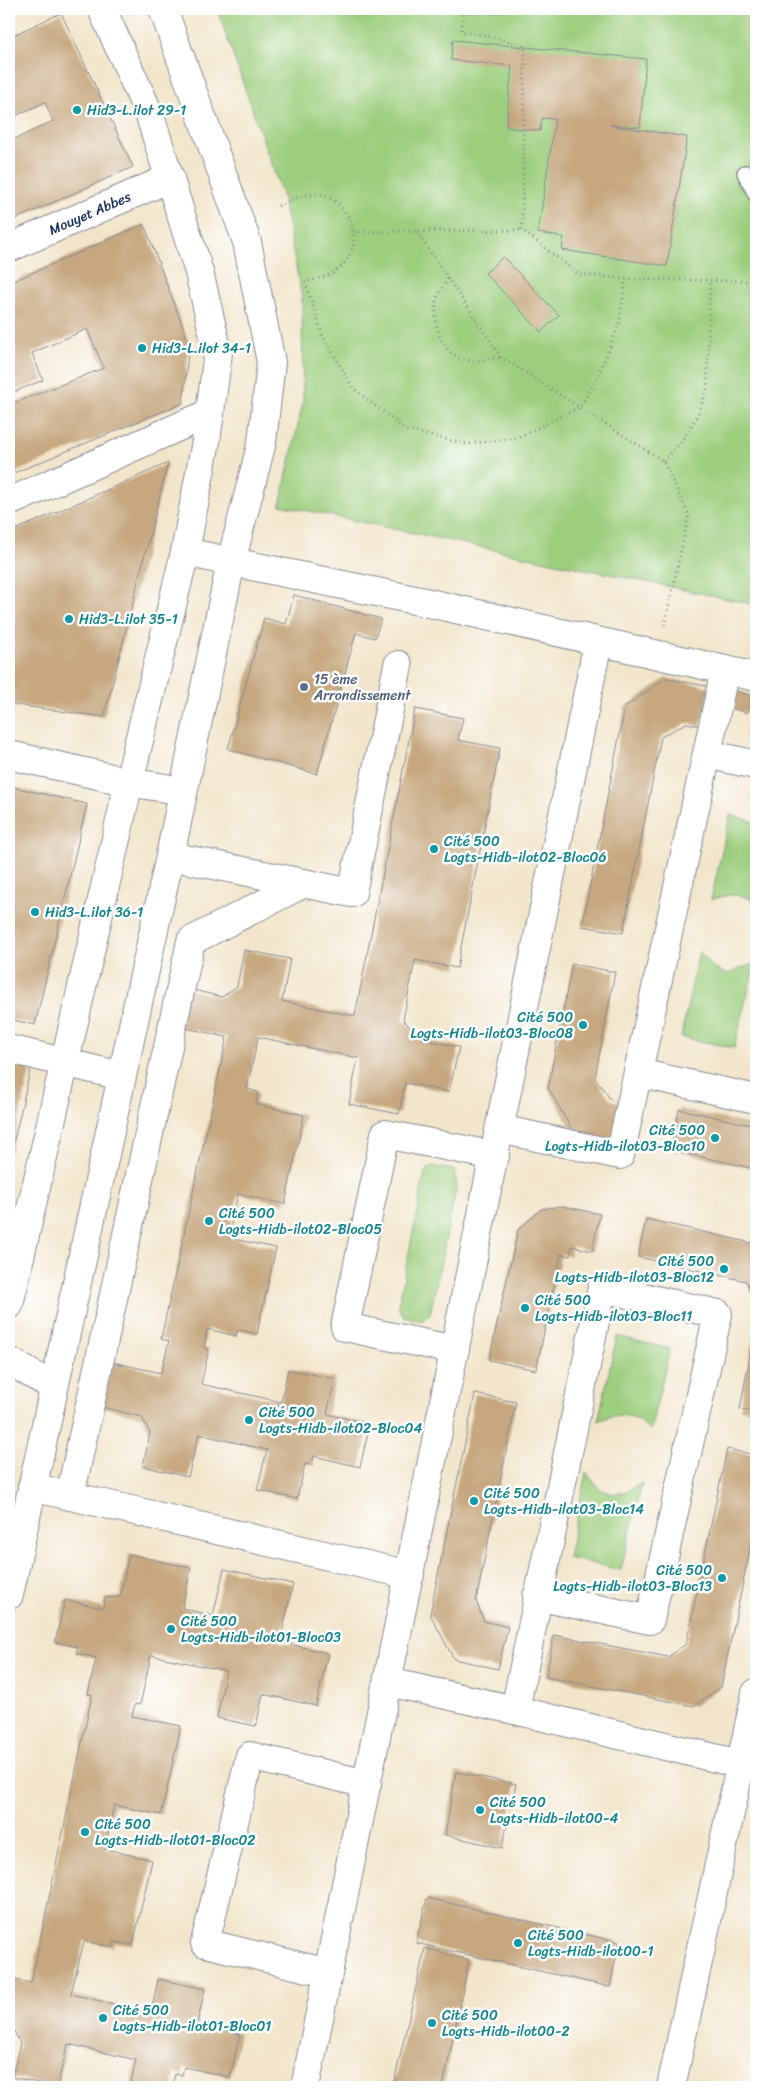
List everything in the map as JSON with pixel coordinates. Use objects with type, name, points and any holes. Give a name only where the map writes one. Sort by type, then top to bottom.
[{"type":"street","points":[[9,1305],[129,782],[185,552],[210,413],[218,353],[199,272],[150,116],[102,9]]},
{"type":"street","points":[[9,1595],[170,856],[231,562],[262,442],[271,362],[247,242],[165,9]]},
{"type":"street","name":"Mouyet Abbes","points":[[9,248],[170,178]]},
{"type":"street","points":[[9,502],[210,413]]},
{"type":"street","points":[[185,552],[430,603],[756,677]]},
{"type":"street","points":[[305,2087],[598,642]]},
{"type":"street","points":[[170,856],[352,893],[398,665]]},
{"type":"street","points":[[500,1129],[620,1155],[725,670]]},
{"type":"street","points":[[707,754],[756,765]]},
{"type":"street","points":[[9,755],[129,782],[183,791]]},
{"type":"street","points":[[70,1496],[191,941],[304,883]]},
{"type":"street","points":[[9,1049],[121,1076]]},
{"type":"street","points":[[638,1073],[756,1100]]},
{"type":"street","points":[[455,1350],[345,1327],[386,1134],[495,1156]]},
{"type":"street","points":[[515,1710],[538,1596],[602,1288],[718,1314],[650,1620],[538,1596]]},
{"type":"street","points":[[9,1361],[54,1387]]},
{"type":"street","points":[[32,1487],[410,1575]]},
{"type":"street","points":[[388,1682],[515,1710],[740,1764]]},
{"type":"street","points":[[671,2087],[740,1764],[752,1729],[756,1693]]},
{"type":"street","points":[[328,1973],[205,1943],[250,1756],[367,1784]]},
{"type":"lane","points":[[745,173],[756,194]]},
{"type":"path","points":[[464,9],[460,31],[498,38],[525,47],[522,230]]},
{"type":"path","points":[[278,206],[302,196],[315,194],[330,197],[347,212],[354,232],[353,251],[337,270],[326,276],[305,282],[323,336],[353,388],[406,430],[467,444],[517,438],[580,408],[598,378],[619,325],[626,279]]},
{"type":"path","points":[[354,232],[522,230],[578,274],[626,279],[750,281],[756,266]]},
{"type":"path","points":[[416,232],[500,357],[663,461],[689,515],[658,655]]},
{"type":"path","points":[[448,279],[437,298],[436,322],[441,340],[452,354],[467,361],[500,357]]},
{"type":"path","points":[[663,461],[681,442],[697,416],[707,390],[710,281]]},
{"type":"green space","points":[[217,9],[756,9],[756,605],[280,505],[303,403],[302,298],[282,194]]},
{"type":"green space","points":[[730,815],[756,822],[756,902],[739,895],[723,896],[711,900]]},
{"type":"green space","points":[[699,951],[711,966],[727,974],[755,963],[734,1048],[681,1037]]},
{"type":"green space","points":[[432,1166],[454,1170],[457,1185],[430,1314],[422,1321],[404,1316],[398,1307],[425,1172]]},
{"type":"green space","points":[[617,1336],[670,1349],[650,1431],[638,1420],[626,1415],[613,1416],[598,1421]]},
{"type":"green space","points":[[586,1472],[599,1487],[611,1493],[625,1491],[642,1483],[621,1570],[568,1558]]},
{"type":"building","name":"Hid3-L.ilot 29-1","points":[[61,13],[133,167],[9,222],[9,142],[53,121],[45,102],[9,119],[9,37]]},
{"type":"building","points":[[453,40],[646,59],[640,127],[610,125],[687,137],[667,266],[562,250],[564,237],[538,233],[555,119],[542,118],[540,131],[506,127],[512,66],[451,60]]},
{"type":"building","name":"Hid3-L.ilot 34-1","points":[[144,224],[189,343],[183,403],[9,475],[9,405],[104,368],[87,329],[32,353],[43,380],[9,394],[9,283]]},
{"type":"building","points":[[503,257],[559,315],[541,332],[485,273]]},
{"type":"building","name":"Hid3-L.ilot 35-1","points":[[168,463],[104,717],[9,704],[9,533]]},
{"type":"building","points":[[294,595],[381,619],[375,638],[356,633],[317,774],[228,749],[264,618],[286,624]]},
{"type":"building","points":[[666,678],[710,687],[701,726],[686,723],[661,737],[623,933],[582,926],[625,707]]},
{"type":"building","points":[[727,688],[752,696],[747,713],[722,705]]},
{"type":"building","points":[[756,708],[756,732],[751,731]]},
{"type":"building","points":[[415,709],[463,718],[458,740],[500,748],[457,968],[415,960],[403,1020],[422,1039],[459,1047],[449,1092],[405,1083],[399,1114],[349,1104],[358,1058],[258,1037],[247,1089],[258,1092],[256,1104],[304,1115],[285,1204],[238,1194],[228,1238],[276,1248],[257,1334],[238,1330],[236,1336],[207,1329],[204,1348],[209,1349],[201,1384],[281,1402],[288,1369],[335,1379],[327,1414],[370,1424],[360,1467],[314,1456],[312,1465],[305,1464],[297,1499],[257,1490],[267,1450],[199,1434],[188,1477],[143,1466],[150,1433],[142,1417],[102,1407],[112,1362],[161,1373],[169,1341],[161,1339],[227,1037],[177,1026],[185,988],[222,997],[237,986],[244,950],[290,959],[282,1001],[355,1016]]},
{"type":"building","name":"Hid3-L.ilot 36-1","points":[[9,786],[87,804],[35,1025],[9,1019]]},
{"type":"building","name":"Cité 500 Logts-Hidb-ilot03-Bloc08","points":[[572,964],[615,972],[595,1078],[611,1100],[630,1105],[620,1145],[574,1133],[548,1088]]},
{"type":"building","points":[[9,1058],[32,1063],[11,1153],[9,1152]]},
{"type":"building","name":"Cité 500 Logts-Hidb-ilot03-Bloc10","points":[[679,1109],[756,1126],[756,1169],[670,1150]]},
{"type":"building","name":"Cité 500 Logts-Hidb-ilot03-Bloc11","points":[[562,1206],[600,1214],[592,1251],[572,1246],[570,1256],[561,1254],[536,1370],[489,1360],[518,1230],[541,1209]]},
{"type":"building","name":"Cité 500 Logts-Hidb-ilot03-Bloc12","points":[[646,1219],[756,1244],[756,1303],[746,1281],[638,1257]]},
{"type":"building","points":[[756,1329],[756,1412],[740,1409]]},
{"type":"building","name":"Cité 500 Logts-Hidb-ilot03-Bloc14","points":[[475,1394],[516,1402],[476,1601],[484,1621],[508,1627],[498,1669],[454,1659],[430,1614]]},
{"type":"building","name":"Cité 500 Logts-Hidb-ilot03-Bloc13","points":[[727,1449],[756,1455],[756,1520],[721,1687],[694,1706],[546,1677],[554,1635],[668,1657],[686,1644]]},
{"type":"building","points":[[129,1554],[191,1568],[182,1608],[213,1616],[224,1569],[293,1584],[280,1642],[328,1653],[316,1706],[263,1694],[256,1726],[217,1718],[226,1671],[151,1655],[140,1705],[135,1704],[132,1716],[181,1726],[161,1815],[114,1805],[105,1849],[152,1860],[133,1945],[114,1942],[113,1947],[84,1941],[71,1994],[151,2013],[158,1979],[205,1989],[197,2024],[240,2034],[230,2077],[184,2067],[182,2075],[175,2074],[172,2087],[130,2087],[136,2060],[68,2044],[57,2087],[12,2077],[20,2043],[12,2027],[9,2026],[9,1978],[31,1983],[92,1695],[88,1694],[96,1658],[76,1653],[78,1647],[55,1642],[65,1600],[103,1608],[105,1598],[120,1597]]},
{"type":"building","name":"Cité 500 Logts-Hidb-ilot00-4","points":[[456,1772],[516,1784],[502,1848],[445,1835]]},
{"type":"building","name":"Cité 500 Logts-Hidb-ilot00-1","points":[[427,1898],[619,1942],[610,1987],[416,1943]]},
{"type":"building","name":"Cité 500 Logts-Hidb-ilot00-2","points":[[425,1948],[469,1960],[443,2087],[393,2087]]},
{"type":"place","name":"Hid3-L.ilot 29-1","points":[[77,110]]},
{"type":"place","name":"Hid3-L.ilot 34-1","points":[[142,348]]},
{"type":"place","name":"Hid3-L.ilot 35-1","points":[[69,619]]},
{"type":"place","name":"15 ème Arrondissement","points":[[304,687]]},
{"type":"place","name":"Cité 500 Logts-Hidb-ilot02-Bloc06","points":[[434,849]]},
{"type":"place","name":"Hid3-L.ilot 36-1","points":[[35,912]]},
{"type":"place","name":"Cité 500 Logts-Hidb-ilot03-Bloc08","points":[[583,1025]]},
{"type":"place","name":"Cité 500 Logts-Hidb-ilot03-Bloc10","points":[[715,1138]]},
{"type":"place","name":"Cité 500 Logts-Hidb-ilot02-Bloc05","points":[[209,1221]]},
{"type":"place","name":"Cité 500 Logts-Hidb-ilot03-Bloc12","points":[[724,1269]]},
{"type":"place","name":"Cité 500 Logts-Hidb-ilot03-Bloc11","points":[[525,1308]]},
{"type":"place","name":"Cité 500 Logts-Hidb-ilot02-Bloc04","points":[[249,1420]]},
{"type":"place","name":"Cité 500 Logts-Hidb-ilot03-Bloc14","points":[[474,1501]]},
{"type":"place","name":"Cité 500 Logts-Hidb-ilot03-Bloc13","points":[[722,1578]]},
{"type":"place","name":"Cité 500 Logts-Hidb-ilot01-Bloc03","points":[[171,1629]]},
{"type":"place","name":"Cité 500 Logts-Hidb-ilot00-4","points":[[480,1810]]},
{"type":"place","name":"Cité 500 Logts-Hidb-ilot01-Bloc02","points":[[85,1832]]},
{"type":"place","name":"Cité 500 Logts-Hidb-ilot00-1","points":[[518,1943]]},
{"type":"place","name":"Cité 500 Logts-Hidb-ilot01-Bloc01","points":[[103,2018]]},
{"type":"place","name":"Cité 500 Logts-Hidb-ilot00-2","points":[[432,2023]]}]
